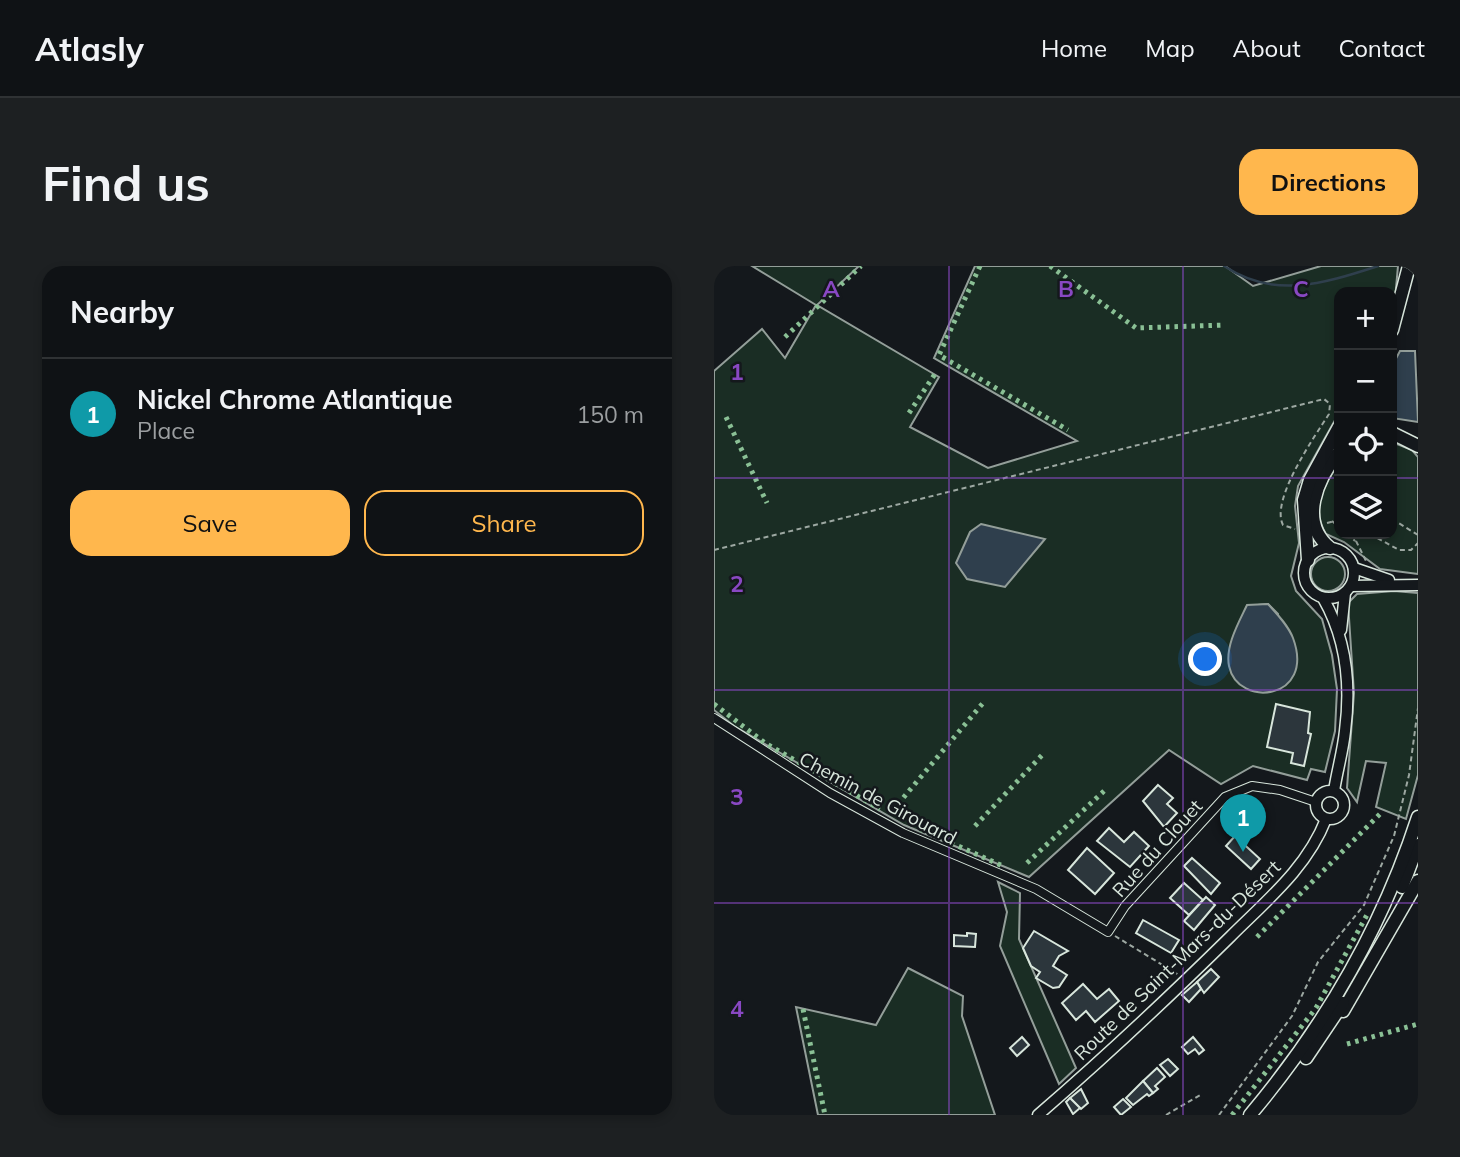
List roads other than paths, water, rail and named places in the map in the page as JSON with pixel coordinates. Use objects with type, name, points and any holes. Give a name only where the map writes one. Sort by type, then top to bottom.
[{"type":"main road","points":[[1397,311],[1409,266]]},
{"type":"main road","points":[[1334,435],[1310,480],[1304,500],[1308,560],[1304,575],[1310,589],[1323,598],[1342,643]]},
{"type":"main road","points":[[1397,436],[1418,446]]},
{"type":"main road","points":[[1334,460],[1313,501],[1316,533],[1330,548],[1343,553],[1354,568],[1402,584]]},
{"type":"main road","points":[[1308,560],[1314,554],[1330,548]]},
{"type":"main road","points":[[1334,791],[1346,730],[1348,696],[1342,643],[1348,590],[1354,568]]},
{"type":"main road","points":[[1323,598],[1348,590],[1402,584],[1418,585]]},
{"type":"main road","points":[[1334,791],[1344,800],[1344,809],[1339,816],[1326,819],[1319,814],[1316,802],[1321,794],[1334,791]]},
{"type":"main road","points":[[1250,1115],[1292,1063],[1353,970],[1389,895],[1418,817]]},
{"type":"main road","name":"Route de Saint-Mars-du-Désert","points":[[1038,1115],[1187,979],[1284,884],[1317,842],[1326,819]]},
{"type":"main road","points":[[1327,1030],[1373,949],[1418,845]]},
{"type":"main road","points":[[1260,1115],[1348,1003],[1418,881]]},
{"type":"street","name":"Chemin de Girouard","points":[[714,718],[733,733],[867,813],[953,856],[1036,889],[1108,932]]},
{"type":"street","name":"Rue du Clouet","points":[[1108,932],[1125,906],[1225,797],[1252,786],[1280,790],[1316,802]]},
{"type":"water","points":[[1400,351],[1415,351],[1418,422],[1397,419],[1397,357]]},
{"type":"water","points":[[981,524],[1045,539],[1005,587],[967,579],[956,563],[970,532]]},
{"type":"water","points":[[1268,604],[1291,633],[1297,659],[1294,675],[1285,685],[1273,691],[1259,692],[1246,688],[1235,680],[1228,658],[1234,634],[1247,605]]},
{"type":"waterway","points":[[1224,266],[1262,283],[1281,285],[1319,282],[1378,266]]},
{"type":"place","name":"Nickel Chrome Atlantique","points":[[1243,852]]}]
